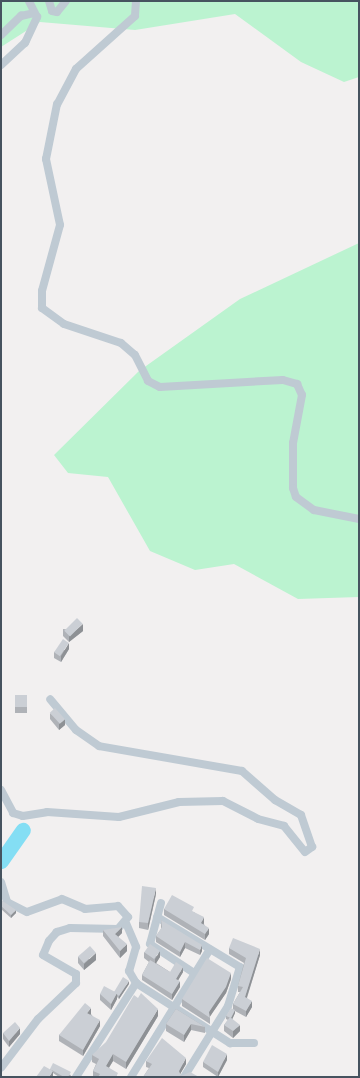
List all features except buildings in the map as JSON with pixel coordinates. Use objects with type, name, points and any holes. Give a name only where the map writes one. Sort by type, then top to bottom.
[{"type":"street","points":[[1,65],[25,43],[37,17],[29,1]]},
{"type":"street","points":[[49,1],[52,11],[57,12],[66,1]]},
{"type":"street","points":[[136,1],[135,16],[76,69],[57,104],[46,159],[60,225],[42,291],[42,308],[64,324],[121,343],[135,355],[148,381],[160,387],[221,386],[283,380],[297,384],[302,395],[293,443],[293,488],[296,497],[314,510],[359,519]]},
{"type":"street","points":[[1,35],[21,16],[34,13]]},
{"type":"street","points":[[1,790],[13,813],[23,816],[46,812],[119,817],[179,802],[223,801],[258,820],[284,826],[305,852],[312,847],[301,815],[275,800],[242,771],[99,746],[76,730],[50,699]]},
{"type":"street","points":[[1,882],[7,902],[16,908],[27,912],[62,899],[85,909],[112,905],[125,910],[126,923],[136,947],[129,971],[136,983],[174,1008],[236,1045],[254,1043]]},
{"type":"street","points":[[161,903],[150,944],[194,973]]},
{"type":"street","points":[[157,917],[240,967],[228,1006],[184,1077]]},
{"type":"street","points":[[1,1068],[38,1019],[76,983],[76,974],[44,955],[49,941],[57,932],[70,928],[118,929],[126,923]]},
{"type":"street","points":[[131,1077],[210,949]]},
{"type":"street","points":[[79,1076],[136,983]]},
{"type":"green space","points":[[1,1],[359,1],[359,77],[344,82],[301,62],[235,14],[135,30],[40,22],[1,47]]},
{"type":"green space","points":[[359,243],[359,597],[298,599],[234,564],[195,570],[150,551],[108,477],[68,473],[54,455],[139,371],[240,299]]},
{"type":"waterway","points":[[1,861],[23,830]]}]
